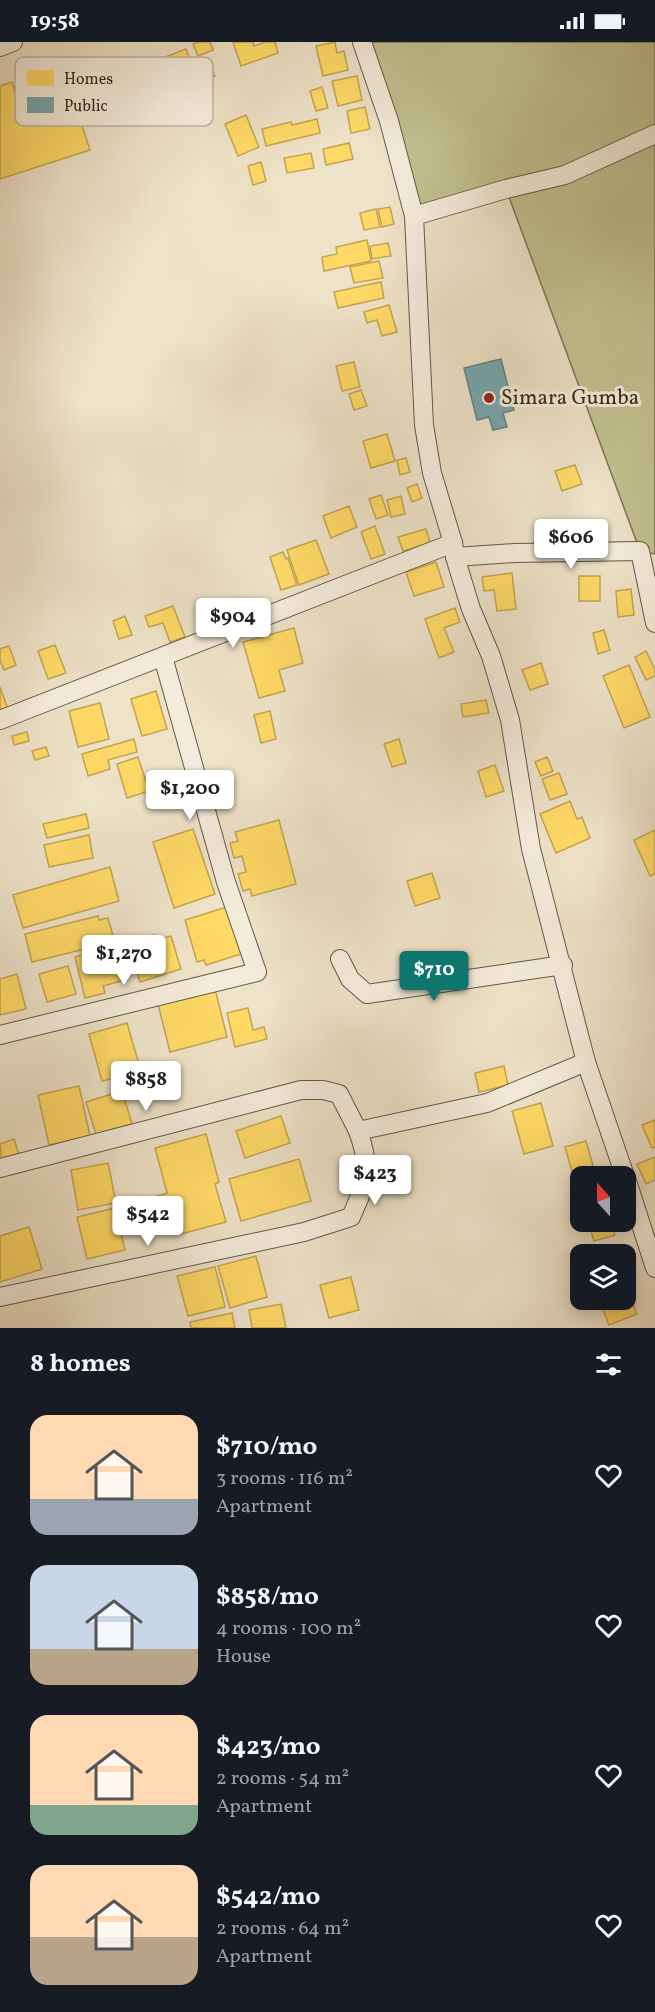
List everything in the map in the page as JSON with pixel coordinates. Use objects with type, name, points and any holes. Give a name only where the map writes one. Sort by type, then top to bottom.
[{"type":"street","points":[[0,47],[13,42]]},
{"type":"street","points":[[362,42],[389,121],[414,216],[423,424],[432,473],[471,609],[491,656],[510,720],[531,849],[586,1062],[621,1166]]},
{"type":"street","points":[[414,216],[506,189],[566,175],[655,134]]},
{"type":"street","points":[[0,720],[163,657],[454,550],[515,553],[648,553],[655,623]]},
{"type":"street","points":[[0,1035],[257,972],[223,871],[163,657]]},
{"type":"street","points":[[339,959],[351,979],[367,994],[562,965]]},
{"type":"street","points":[[358,1131],[487,1103],[586,1062]]},
{"type":"street","points":[[0,1168],[301,1090],[323,1090],[339,1094],[358,1131],[367,1156],[364,1187],[351,1217],[304,1232],[0,1297]]},
{"type":"street","points":[[636,1210],[655,1268]]},
{"type":"shaded area","points":[[362,42],[655,42],[655,554],[640,551],[506,189],[414,216]]},
{"type":"building: Homes","points":[[210,42],[213,50],[198,56],[193,44]]},
{"type":"building: Homes","points":[[233,42],[253,42],[254,46],[265,42],[275,42],[278,53],[241,66]]},
{"type":"building: Homes","points":[[335,42],[337,53],[344,51],[348,70],[323,76],[316,46]]},
{"type":"building: Homes","points":[[186,49],[189,57],[165,57]]},
{"type":"building: Homes","points":[[357,76],[362,100],[338,106],[332,81]]},
{"type":"building: Homes","points":[[12,82],[15,92],[15,126],[82,126],[90,150],[0,179],[0,86]]},
{"type":"building: Homes","points":[[322,87],[328,108],[316,111],[310,91]]},
{"type":"building: Homes","points":[[365,107],[370,129],[351,133],[347,111]]},
{"type":"building: Homes","points":[[246,115],[259,147],[238,156],[225,124]]},
{"type":"building: Homes","points":[[317,119],[320,133],[266,146],[262,129]]},
{"type":"building: Homes","points":[[349,143],[353,159],[326,165],[323,149]]},
{"type":"building: Homes","points":[[311,153],[314,168],[287,173],[284,158]]},
{"type":"building: Homes","points":[[261,162],[266,181],[253,185],[248,166]]},
{"type":"building: Homes","points":[[390,207],[394,224],[382,227],[378,209]]},
{"type":"building: Homes","points":[[376,209],[380,227],[364,230],[360,213]]},
{"type":"building: Homes","points":[[367,240],[371,261],[324,271],[322,257],[337,254],[336,247]]},
{"type":"building: Homes","points":[[388,243],[391,256],[372,259],[370,246]]},
{"type":"building: Homes","points":[[379,261],[383,278],[354,283],[350,267]]},
{"type":"building: Homes","points":[[381,282],[384,298],[338,308],[334,292]]},
{"type":"building: Homes","points":[[389,305],[397,332],[382,336],[377,320],[367,323],[364,312]]},
{"type":"building: Homes","points":[[354,362],[360,387],[342,391],[336,366]]},
{"type":"building: Homes","points":[[361,390],[367,406],[354,410],[349,394]]},
{"type":"building: Homes","points":[[387,434],[395,461],[371,468],[363,441]]},
{"type":"building: Homes","points":[[406,458],[410,472],[400,475],[397,460]]},
{"type":"building: Homes","points":[[575,465],[582,484],[562,491],[555,471]]},
{"type":"building: Homes","points":[[417,484],[422,498],[412,502],[407,488]]},
{"type":"building: Homes","points":[[381,495],[388,515],[376,519],[369,499]]},
{"type":"building: Homes","points":[[401,496],[405,514],[391,517],[387,500]]},
{"type":"building: Homes","points":[[349,506],[357,527],[331,538],[323,516]]},
{"type":"building: Homes","points":[[375,526],[385,554],[371,559],[361,532]]},
{"type":"building: Homes","points":[[426,529],[430,543],[403,551],[398,537]]},
{"type":"building: Homes","points":[[316,540],[329,574],[299,585],[287,550]]},
{"type":"building: Homes","points":[[283,552],[286,559],[288,558],[297,585],[281,590],[270,557]]},
{"type":"building: Homes","points":[[436,562],[444,587],[414,596],[406,572]]},
{"type":"building: Homes","points":[[512,573],[516,609],[497,611],[494,590],[484,591],[482,577]]},
{"type":"building: Homes","points":[[579,576],[600,576],[600,601],[579,601]]},
{"type":"building: Homes","points":[[631,589],[634,615],[618,617],[616,591]]},
{"type":"building: Homes","points":[[173,606],[185,637],[170,642],[163,623],[149,627],[145,616]]},
{"type":"building: Homes","points":[[455,608],[460,622],[444,628],[454,652],[439,658],[425,619]]},
{"type":"building: Homes","points":[[125,616],[132,635],[119,639],[113,621]]},
{"type":"building: Homes","points":[[294,628],[303,663],[279,670],[285,691],[259,698],[243,642]]},
{"type":"building: Homes","points":[[604,630],[610,650],[598,654],[593,633]]},
{"type":"building: Homes","points":[[55,645],[66,673],[48,679],[38,651]]},
{"type":"building: Homes","points":[[9,646],[16,665],[4,670],[0,660],[0,649]]},
{"type":"building: Homes","points":[[646,651],[655,670],[655,676],[646,680],[635,657]]},
{"type":"building: Homes","points":[[541,663],[548,684],[530,690],[522,670]]},
{"type":"building: Homes","points":[[629,665],[650,717],[624,728],[603,676]]},
{"type":"building: Homes","points":[[0,687],[8,709],[0,712]]},
{"type":"building: Homes","points":[[156,691],[167,729],[142,736],[131,699]]},
{"type":"building: Homes","points":[[486,700],[489,713],[463,717],[461,704]]},
{"type":"building: Homes","points":[[100,703],[109,739],[78,747],[69,711]]},
{"type":"building: Homes","points":[[270,711],[276,739],[261,743],[254,715]]},
{"type":"building: Homes","points":[[27,732],[29,741],[14,745],[12,736]]},
{"type":"building: Homes","points":[[134,739],[137,752],[108,760],[110,769],[88,776],[82,754]]},
{"type":"building: Homes","points":[[399,739],[406,763],[392,767],[384,744]]},
{"type":"building: Homes","points":[[46,747],[49,756],[35,760],[32,751]]},
{"type":"building: Homes","points":[[138,757],[149,791],[127,798],[117,764]]},
{"type":"building: Homes","points":[[547,757],[553,771],[541,776],[535,762]]},
{"type":"building: Homes","points":[[495,765],[504,791],[486,797],[478,771]]},
{"type":"building: Homes","points":[[559,773],[567,794],[550,800],[542,779]]},
{"type":"building: Homes","points":[[570,801],[577,819],[582,817],[590,838],[556,853],[540,814]]},
{"type":"building: Homes","points":[[86,814],[89,828],[47,838],[43,824]]},
{"type":"building: Homes","points":[[279,820],[296,884],[252,896],[250,889],[243,891],[238,874],[246,872],[242,856],[234,858],[230,843],[238,841],[235,832]]},
{"type":"building: Homes","points":[[193,829],[215,894],[174,908],[153,842]]},
{"type":"building: Homes","points":[[655,830],[655,874],[650,876],[634,840]]},
{"type":"building: Homes","points":[[89,835],[93,858],[49,867],[44,845]]},
{"type":"building: Homes","points":[[110,867],[119,901],[23,928],[13,895]]},
{"type":"building: Homes","points":[[432,873],[440,898],[415,906],[407,881]]},
{"type":"building: Homes","points":[[227,907],[241,954],[206,965],[204,960],[197,962],[185,920]]},
{"type":"building: Homes","points":[[98,916],[99,920],[108,918],[113,936],[99,940],[101,945],[32,962],[25,934]]},
{"type":"building: Homes","points":[[154,935],[156,940],[171,936],[181,969],[140,982],[128,943]]},
{"type":"building: Homes","points":[[113,947],[121,981],[103,986],[105,993],[85,998],[75,957]]},
{"type":"building: Homes","points":[[68,966],[76,994],[47,1002],[39,974]]},
{"type":"building: Homes","points":[[17,974],[26,1009],[0,1015],[0,979]]},
{"type":"building: Homes","points":[[215,989],[227,1037],[170,1052],[158,1004]]},
{"type":"building: Homes","points":[[248,1008],[253,1030],[264,1027],[267,1039],[235,1047],[227,1013]]},
{"type":"building: Homes","points":[[127,1023],[141,1071],[102,1081],[89,1034]]},
{"type":"building: Homes","points":[[504,1066],[508,1085],[479,1092],[475,1073]]},
{"type":"building: Homes","points":[[79,1086],[90,1136],[49,1145],[38,1095]]},
{"type":"building: Homes","points":[[122,1091],[132,1124],[96,1134],[86,1102]]},
{"type":"building: Homes","points":[[541,1103],[553,1146],[524,1154],[512,1111]]},
{"type":"building: Homes","points":[[281,1116],[290,1143],[245,1158],[236,1131]]},
{"type":"building: Homes","points":[[655,1120],[655,1147],[652,1148],[642,1125]]},
{"type":"building: Homes","points":[[206,1134],[219,1182],[215,1184],[226,1222],[181,1234],[175,1212],[160,1216],[154,1197],[167,1193],[155,1148]]},
{"type":"building: Homes","points":[[14,1139],[20,1158],[2,1163],[0,1144]]},
{"type":"building: Homes","points":[[586,1141],[593,1166],[570,1166],[565,1147]]},
{"type":"building: Homes","points":[[655,1157],[655,1180],[646,1184],[637,1164]]},
{"type":"building: Homes","points":[[299,1159],[311,1201],[241,1221],[229,1179]]},
{"type":"building: Homes","points":[[108,1163],[116,1203],[78,1210],[71,1170]]},
{"type":"building: Homes","points":[[115,1208],[125,1250],[87,1259],[77,1217]]},
{"type":"building: Homes","points":[[29,1227],[42,1269],[0,1282],[0,1236]]},
{"type":"building: Homes","points":[[591,1232],[614,1232],[615,1235],[594,1241]]},
{"type":"building: Homes","points":[[256,1256],[267,1297],[230,1308],[218,1266]]},
{"type":"building: Homes","points":[[215,1267],[225,1307],[188,1316],[177,1276]]},
{"type":"building: Homes","points":[[351,1277],[359,1310],[329,1318],[320,1285]]},
{"type":"building: Homes","points":[[281,1304],[286,1328],[252,1328],[249,1310]]},
{"type":"building: Homes","points":[[603,1310],[635,1310],[637,1314],[609,1325]]},
{"type":"building: Homes","points":[[232,1313],[235,1328],[191,1328],[190,1322]]},
{"type":"building: Public","points":[[501,359],[514,410],[503,413],[507,427],[493,430],[489,417],[477,420],[464,368]]},
{"type":"place","name":"Simara Gumba","points":[[489,398]]}]
